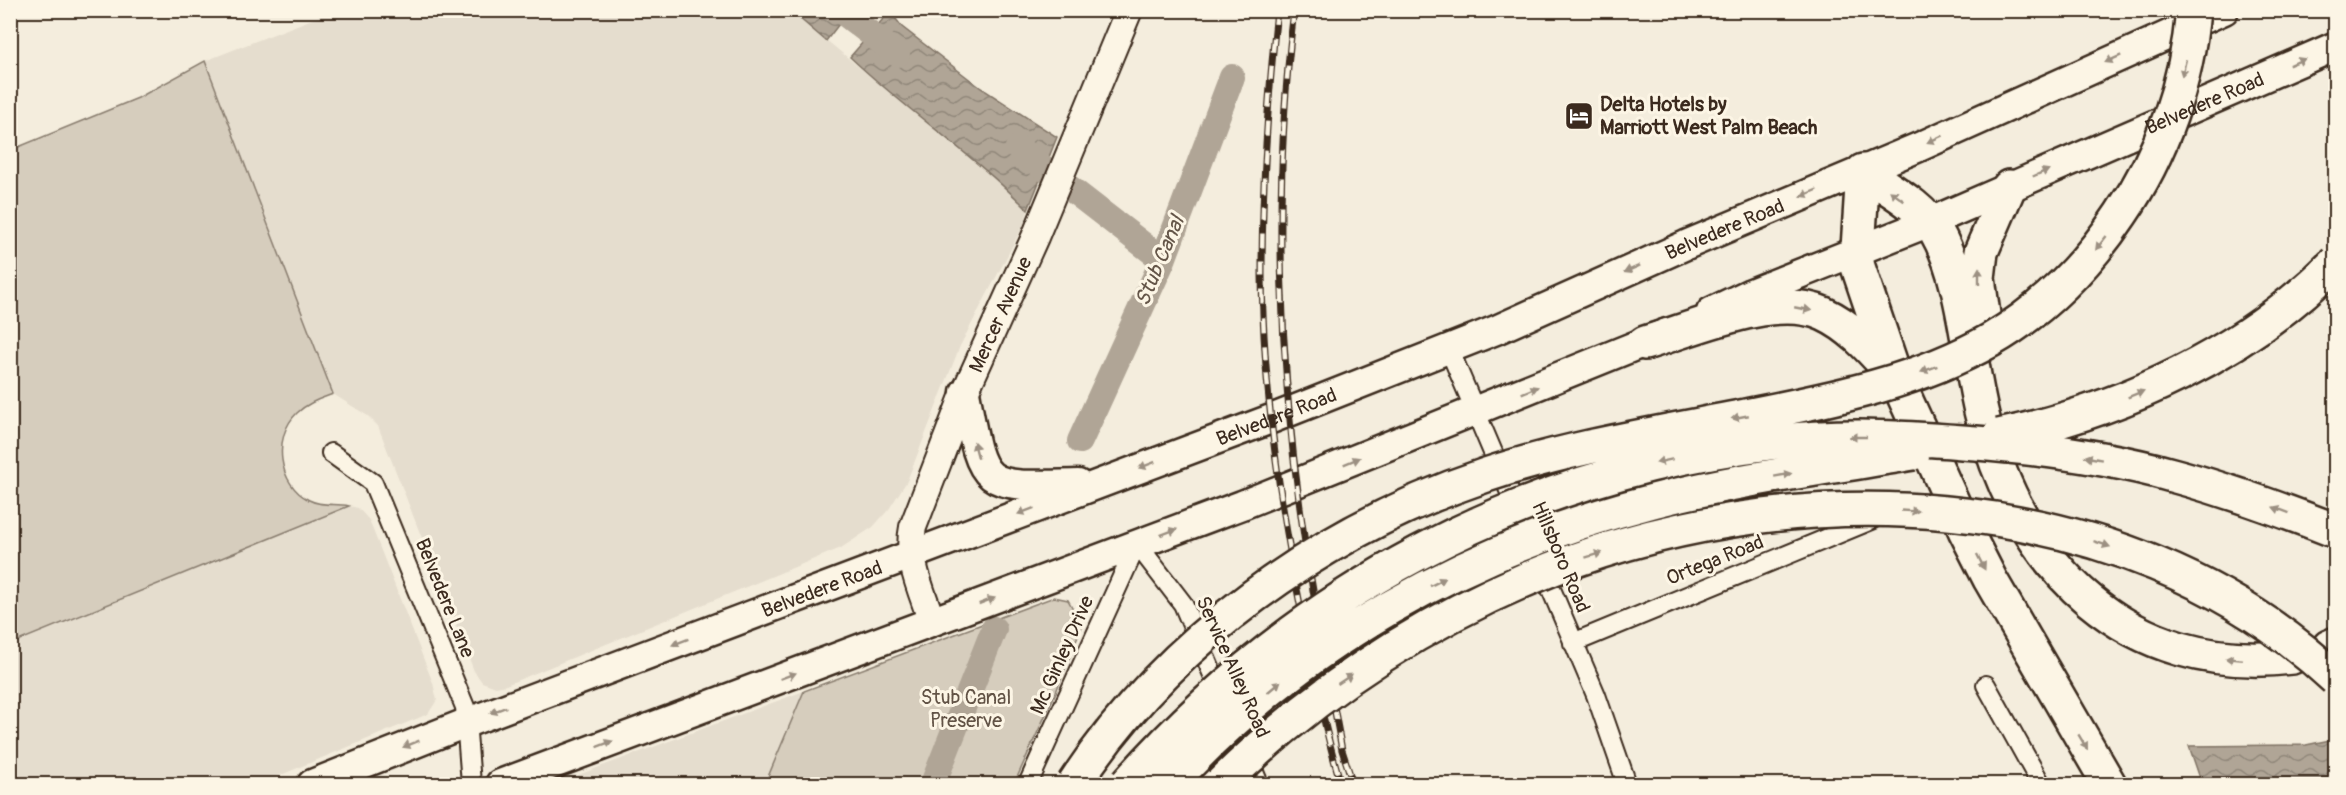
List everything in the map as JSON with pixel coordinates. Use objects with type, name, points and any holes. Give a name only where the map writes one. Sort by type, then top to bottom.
[{"type":"highway","points":[[1074,784],[1117,726],[1156,683],[1232,613],[1311,557],[1398,511],[1462,484],[1526,463],[1871,389],[1952,360],[2019,322],[2087,259],[2133,198],[2165,133],[2177,96],[2191,33],[2193,10]]},
{"type":"highway","points":[[1863,171],[1930,222],[1940,240],[1952,274],[1965,326],[1983,419],[2003,480],[2037,545],[2074,588],[2103,612],[2142,634],[2195,653],[2252,660],[2292,657]]},
{"type":"highway","points":[[1863,171],[1856,251],[1861,279],[1895,376],[1965,530],[1990,579],[2109,784]]},
{"type":"highway","points":[[2003,480],[1999,415],[1978,278],[1985,238],[2009,187]]},
{"type":"highway","points":[[1170,784],[1250,707],[1317,655],[1394,605],[1478,562],[1566,527],[1655,500],[1964,444],[2062,421],[2103,407],[2146,390],[2219,352],[2288,304],[2336,262]]},
{"type":"highway","points":[[1645,343],[1758,310],[1785,306],[1799,307],[1825,315],[1852,332],[1895,376]]},
{"type":"highway","points":[[1126,784],[1211,697],[1254,659],[1336,600],[1428,548],[1523,504],[1611,474],[1668,460],[1778,441],[1834,438],[1884,437],[2004,445],[2108,460],[2170,474],[2227,491],[2336,531]]},
{"type":"highway","points":[[1221,784],[1300,712],[1345,679],[1390,650],[1483,598],[1530,577],[1632,543],[1738,520],[1789,514],[1898,510],[1950,513],[2052,529],[2100,543],[2146,560],[2222,596],[2297,646],[2336,679]]},
{"type":"main road","name":"Belvedere Road","points":[[312,784],[466,723],[1449,349],[1863,171],[2224,10]]},
{"type":"main road","name":"Belvedere Road","points":[[500,784],[1137,544],[1476,412],[1645,343],[1751,293],[1930,222],[2336,46]]},
{"type":"main road","points":[[965,392],[978,457],[994,479],[1018,486],[1101,483]]},
{"type":"street","name":"Mercer Avenue","points":[[932,622],[911,554],[913,527],[965,392],[1035,237],[1129,10]]},
{"type":"street","name":"Hillsboro Road","points":[[1449,349],[1603,715],[1627,784]]},
{"type":"street","name":"Belvedere Lane","points":[[331,453],[374,483],[465,707],[471,784]]},
{"type":"street","name":"Ortega Road","points":[[1573,643],[1874,519]]},
{"type":"street","name":"Mc Ginley Drive","points":[[1028,784],[1137,544]]},
{"type":"street","name":"Service Alley Road","points":[[1137,544],[1183,604],[1259,784]]},
{"type":"street","points":[[1986,685],[2041,784]]},
{"type":"shaded area","points":[[333,11],[791,11],[1001,184],[1028,210],[1025,222],[960,346],[907,481],[889,509],[873,527],[841,548],[506,685],[496,687],[482,682],[474,671],[378,426],[368,416],[333,394],[205,61]]},
{"type":"shaded area","points":[[349,506],[358,508],[369,520],[433,683],[437,700],[428,714],[259,784],[11,784],[11,644]]},
{"type":"shaded area","points":[[804,691],[765,784],[554,784]]},
{"type":"green space","points":[[205,61],[333,394],[305,407],[289,423],[282,447],[285,472],[299,493],[309,500],[349,506],[11,644],[11,150],[138,98]]},
{"type":"green space","name":"Stub Canal Preserve","points":[[1054,597],[1068,600],[1082,625],[1056,692],[1014,784],[765,784],[804,691]]},
{"type":"water","points":[[791,11],[849,11],[826,41]]},
{"type":"water","points":[[890,11],[902,27],[981,88],[1057,137],[1028,210],[985,170],[850,57]]},
{"type":"water","points":[[2335,739],[2335,784],[2202,784],[2189,746],[2306,745]]},
{"type":"waterway","points":[[840,10],[897,54]]},
{"type":"waterway","name":"Stub Canal","points":[[1080,441],[1163,260],[1232,77]]},
{"type":"waterway","points":[[1018,148],[1163,260]]},
{"type":"waterway","name":"Stub Canal","points":[[933,784],[994,629]]},
{"type":"railway","points":[[1277,10],[1268,109],[1263,208],[1262,274],[1266,362],[1275,451],[1296,582],[1321,705],[1341,784]]},
{"type":"railway","points":[[1294,10],[1287,75],[1281,207],[1281,273],[1289,405],[1304,536],[1342,750],[1353,784]]},
{"type":"place","name":"Delta Hotels by Marriott West Palm Beach","points":[[1579,116]]}]
